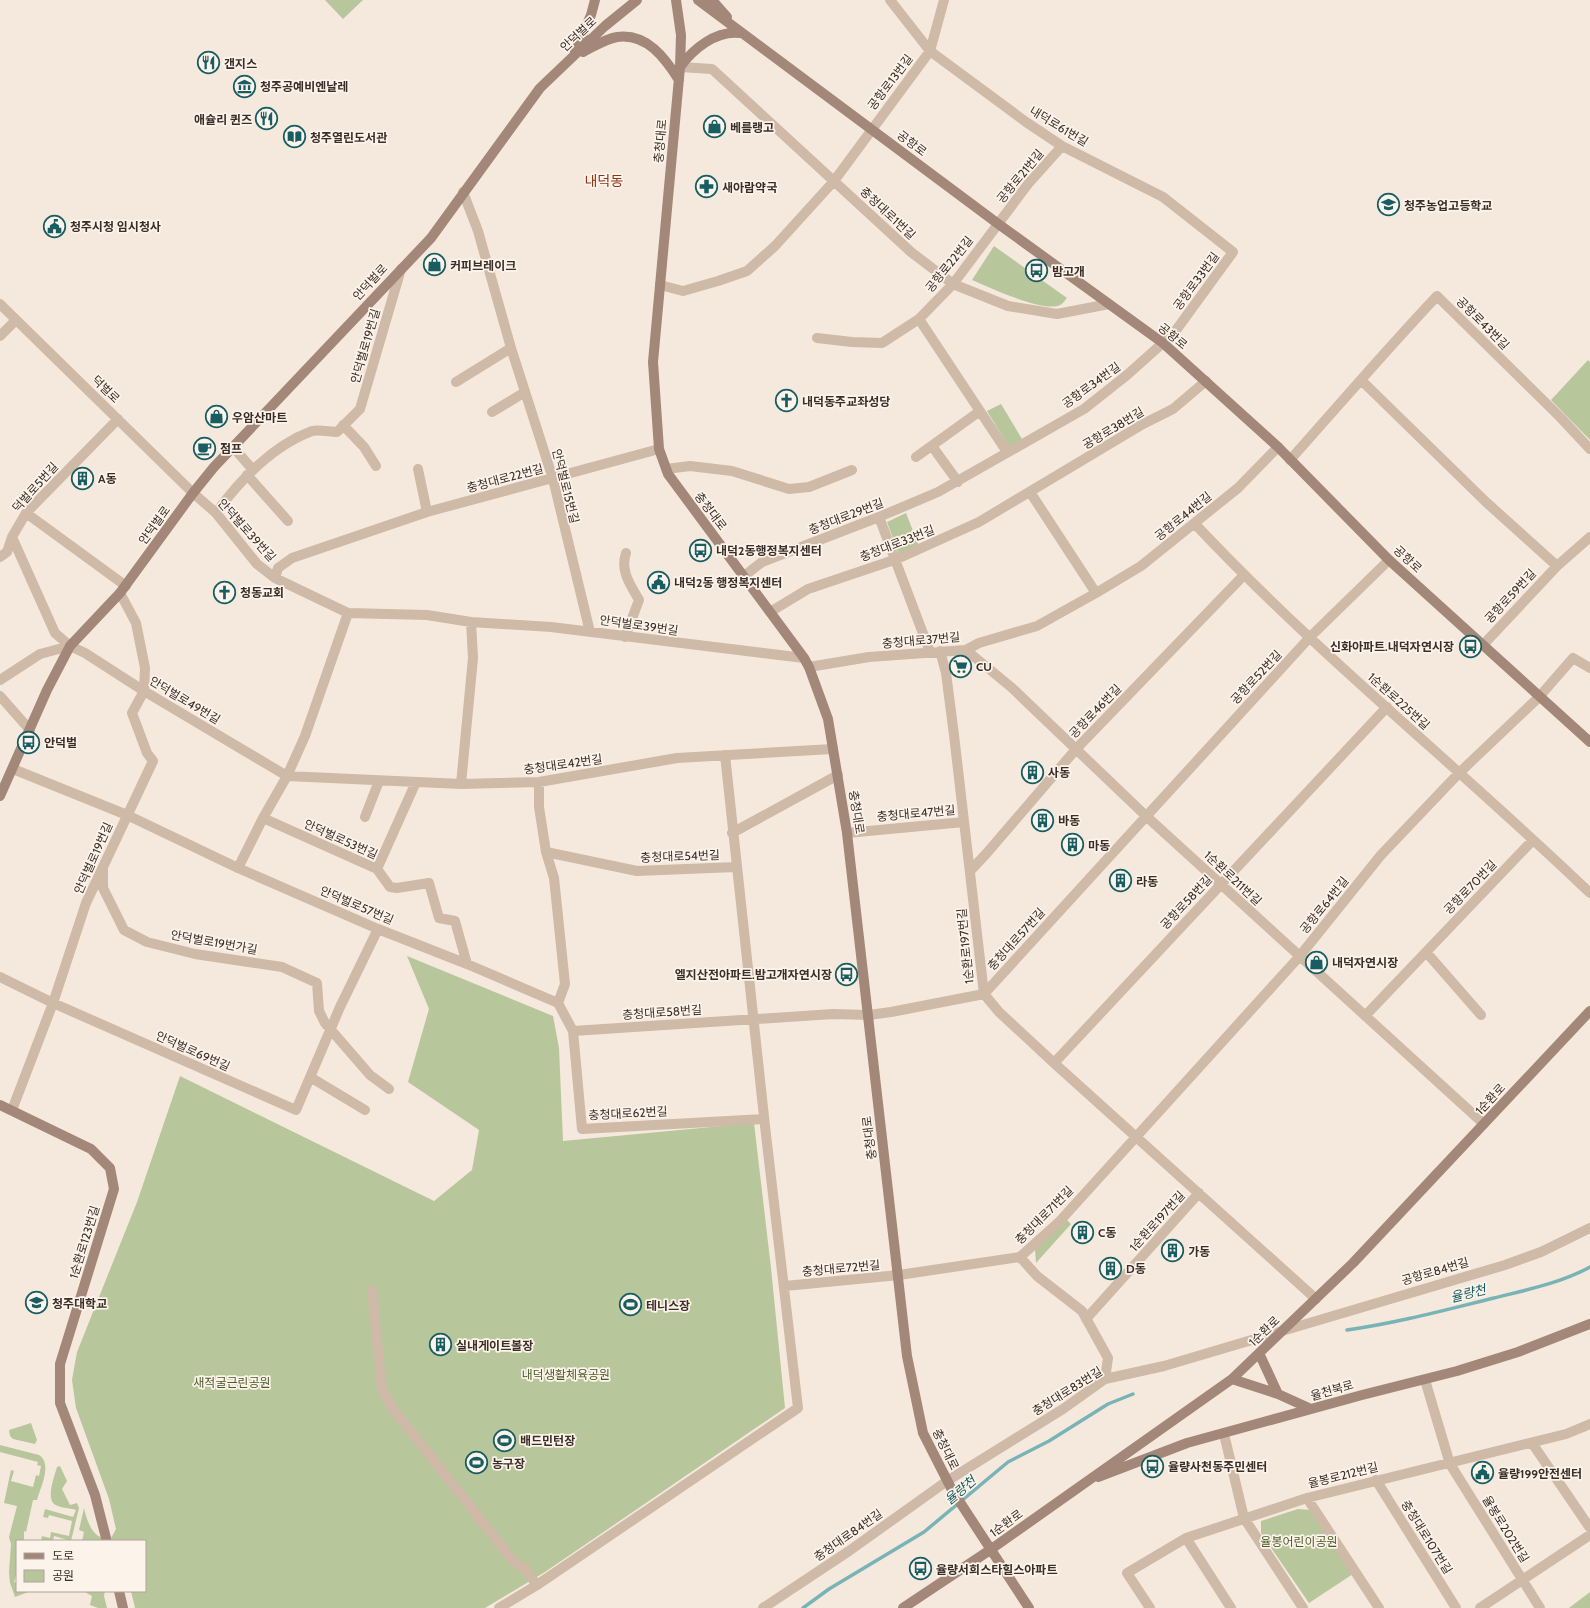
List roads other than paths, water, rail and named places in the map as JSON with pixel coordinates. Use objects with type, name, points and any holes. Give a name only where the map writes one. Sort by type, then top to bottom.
[{"type":"street","points":[[572,58],[583,34],[595,0]]},
{"type":"street","name":"안덕벌로","points":[[0,796],[47,690],[70,646],[123,590],[193,493],[233,447],[431,238],[540,88],[605,26],[637,0]]},
{"type":"street","name":"충청대로","points":[[676,0],[682,35],[680,67],[653,362],[659,449],[666,469],[684,497],[804,658],[809,667],[828,719],[848,833],[907,1356],[923,1433],[952,1490],[990,1550]]},
{"type":"street","name":"공항로","points":[[698,0],[740,33],[872,129],[997,223],[1163,343],[1278,447],[1389,560],[1590,742]]},
{"type":"street","points":[[712,0],[740,33]]},
{"type":"street","name":"내덕로61번길","points":[[890,0],[930,51],[1026,122],[1062,146],[1163,197],[1233,252]]},
{"type":"street","points":[[930,51],[944,0]]},
{"type":"street","points":[[680,67],[691,55],[715,37],[731,32],[740,33]]},
{"type":"street","points":[[572,58],[617,37],[634,38],[656,49],[667,61],[679,80]]},
{"type":"street","name":"공항로13번길","points":[[872,129],[930,51]]},
{"type":"street","name":"충청대로1번길","points":[[680,67],[712,68],[911,252],[953,284],[1008,306],[1057,314],[1109,304]]},
{"type":"street","points":[[660,285],[683,291],[747,271],[775,246],[834,181],[872,129]]},
{"type":"street","name":"공항로21번길","points":[[997,223],[1028,184],[1062,146]]},
{"type":"street","name":"안덕벌로15번길","points":[[463,192],[478,231],[511,348],[553,479],[590,632]]},
{"type":"street","name":"공항로22번길","points":[[817,338],[852,342],[882,343],[919,319],[953,284],[997,223]]},
{"type":"street","name":"공항로33번길","points":[[1163,343],[1174,332],[1233,252]]},
{"type":"street","name":"안덕벌로19번길","points":[[216,513],[234,487],[250,472],[289,444],[314,431],[337,432],[360,409],[401,268]]},
{"type":"street","name":"공항로43번길","points":[[1290,460],[1361,380],[1375,361],[1437,296],[1560,417],[1590,449]]},
{"type":"street","name":"덕벌로","points":[[0,304],[193,493]]},
{"type":"street","points":[[919,319],[1007,452]]},
{"type":"street","points":[[0,336],[16,320]]},
{"type":"street","name":"공항로34번길","points":[[1007,452],[1084,409],[1127,375],[1163,343]]},
{"type":"street","points":[[456,382],[511,348]]},
{"type":"street","points":[[1361,380],[1483,499],[1557,566]]},
{"type":"street","name":"공항로38번길","points":[[1030,492],[1143,424],[1173,409],[1206,381]]},
{"type":"street","points":[[492,412],[525,392]]},
{"type":"street","points":[[916,457],[980,411]]},
{"type":"street","name":"덕벌로5번길","points":[[0,557],[7,552],[12,537],[26,513],[118,419]]},
{"type":"street","points":[[343,425],[364,447],[376,466]]},
{"type":"street","points":[[932,446],[958,482]]},
{"type":"street","points":[[233,447],[250,472],[288,521]]},
{"type":"street","name":"공항로44번길","points":[[1096,594],[1141,566],[1195,524],[1238,488],[1278,447]]},
{"type":"street","name":"충청대로22번길","points":[[275,578],[278,568],[292,558],[427,512],[659,449]]},
{"type":"street","name":"충청대로29번길","points":[[744,576],[762,562],[879,517],[938,492],[958,482],[1007,452]]},
{"type":"street","points":[[666,469],[690,466],[732,471],[789,490],[809,487],[852,470]]},
{"type":"street","points":[[418,469],[427,512]]},
{"type":"street","points":[[1030,492],[1096,594]]},
{"type":"street","name":"충청대로33번길","points":[[770,612],[808,589],[897,559],[979,522],[1030,492]]},
{"type":"street","name":"안덕벌로39번길","points":[[193,493],[216,513],[257,564],[275,578],[348,613],[427,615],[470,622],[551,627],[625,638],[804,658]]},
{"type":"street","points":[[26,513],[123,590]]},
{"type":"street","name":"1순환로197번길","points":[[879,517],[947,681],[984,994],[999,1012],[1054,1063],[1316,1299]]},
{"type":"street","name":"1순환로225번길","points":[[1195,524],[1244,575],[1310,637],[1590,893]]},
{"type":"street","points":[[12,537],[55,633],[70,646]]},
{"type":"street","name":"공항로59번길","points":[[1483,645],[1557,566],[1590,537]]},
{"type":"street","points":[[625,638],[639,600],[626,577],[624,561],[626,553]]},
{"type":"street","name":"공항로52번길","points":[[1146,816],[1310,637],[1389,560]]},
{"type":"street","name":"공항로46번길","points":[[970,871],[1077,748],[1244,575]]},
{"type":"street","name":"안덕벌로19번길","points":[[12,1110],[54,1003],[86,903],[153,762],[146,753],[132,713],[144,691],[145,668],[134,620],[123,590]]},
{"type":"street","name":"충청대로37번길","points":[[809,667],[869,657],[935,651],[966,650],[979,643],[1037,626],[1096,594]]},
{"type":"street","points":[[238,868],[263,818],[287,776],[311,718],[348,613]]},
{"type":"street","points":[[461,784],[473,658],[470,622]]},
{"type":"street","points":[[0,680],[40,654],[70,646]]},
{"type":"street","name":"안덕벌로49번길","points":[[70,646],[85,653],[144,691],[287,776]]},
{"type":"street","name":"1순환로211번길","points":[[966,650],[1010,687],[1077,748],[1146,816],[1484,1124]]},
{"type":"street","points":[[1539,697],[1573,658],[1590,668]]},
{"type":"street","points":[[0,696],[30,730]]},
{"type":"street","name":"공항로64번길","points":[[1136,1136],[1299,957],[1381,855],[1459,773],[1539,697]]},
{"type":"street","name":"공항로58번길","points":[[1054,1063],[1387,707]]},
{"type":"street","name":"충청대로42번길","points":[[287,776],[461,784],[538,782],[677,758],[833,748]]},
{"type":"street","points":[[725,755],[736,867]]},
{"type":"street","name":"안덕벌로57번길","points":[[13,769],[127,815],[238,868],[378,929],[467,964],[558,1003]]},
{"type":"street","points":[[732,833],[838,775]]},
{"type":"street","points":[[365,817],[379,781]]},
{"type":"street","points":[[377,869],[416,782]]},
{"type":"street","points":[[538,782],[538,807],[546,852],[554,878],[565,984],[558,1003]]},
{"type":"street","name":"충청대로57번길","points":[[984,994],[1146,816]]},
{"type":"street","name":"안덕벌로53번길","points":[[263,818],[377,869],[390,887],[397,888],[430,882],[439,918],[455,921],[467,964]]},
{"type":"street","name":"충청대로47번길","points":[[848,833],[964,822]]},
{"type":"street","name":"공항로70번길","points":[[1365,1016],[1533,840]]},
{"type":"street","name":"충청대로54번길","points":[[546,852],[637,871],[736,867],[753,1019]]},
{"type":"street","name":"안덕벌로19번가길","points":[[103,866],[103,888],[124,930],[146,942],[195,954],[282,967],[302,975],[317,983],[319,1011],[325,1023],[332,1029]]},
{"type":"street","name":"안덕벌로69번길","points":[[0,977],[54,1003],[296,1110],[332,1029],[340,1007],[378,929]]},
{"type":"street","points":[[1426,952],[1481,1015]]},
{"type":"street","points":[[869,1015],[984,994]]},
{"type":"street","name":"충청대로62번길","points":[[558,1003],[573,1031],[582,1129],[764,1119]]},
{"type":"street","name":"1순환로","points":[[903,1608],[990,1550],[1232,1379],[1353,1263],[1590,1011]]},
{"type":"street","name":"충청대로58번길","points":[[573,1031],[832,1014],[869,1015]]},
{"type":"street","points":[[499,1608],[537,1585],[798,1408],[753,1019]]},
{"type":"street","points":[[332,1029],[370,1075],[389,1089]]},
{"type":"street","points":[[310,1077],[365,1110]]},
{"type":"street","name":"1순환로123번길","points":[[0,1105],[91,1149],[110,1168],[114,1189],[60,1364],[60,1403],[95,1495],[106,1538]]},
{"type":"street","name":"충청대로71번길","points":[[899,1275],[1020,1257],[1059,1222],[1136,1136]]},
{"type":"street","name":"1순환로197번길","points":[[1086,1319],[1199,1194]]},
{"type":"street","name":"공항로84번길","points":[[1283,1330],[1505,1265],[1541,1252],[1590,1228]]},
{"type":"street","points":[[1020,1257],[1037,1276],[1082,1311],[1108,1358],[1105,1379]]},
{"type":"street","name":"충청대로72번길","points":[[785,1286],[899,1275]]},
{"type":"street","points":[[372,1290],[382,1390],[394,1410],[482,1522],[514,1562],[524,1568],[537,1585]]},
{"type":"street","name":"율천북로","points":[[1083,1483],[1187,1443],[1224,1434],[1362,1394],[1425,1380],[1518,1352],[1590,1324]]},
{"type":"street","name":"충청대로83번길","points":[[947,1481],[1063,1409],[1105,1379],[1164,1366],[1283,1330]]},
{"type":"street","points":[[1259,1353],[1278,1394]]},
{"type":"street","points":[[1232,1379],[1278,1394],[1311,1409]]},
{"type":"street","name":"율봉로202번길","points":[[1425,1380],[1450,1464],[1540,1608]]},
{"type":"street","points":[[1450,1464],[1566,1434],[1590,1424]]},
{"type":"street","points":[[1224,1434],[1244,1518],[1303,1608]]},
{"type":"street","points":[[1532,1443],[1590,1528]]},
{"type":"street","name":"율봉로212번길","points":[[1244,1518],[1307,1498],[1376,1480],[1450,1464]]},
{"type":"street","name":"충청대로107번길","points":[[1376,1480],[1456,1608]]},
{"type":"street","name":"충청대로84번길","points":[[763,1608],[849,1551],[947,1481]]},
{"type":"street","points":[[1307,1498],[1379,1608]]},
{"type":"street","points":[[1150,1608],[1127,1573],[1186,1538],[1244,1518]]},
{"type":"street","points":[[1480,1608],[1590,1535]]},
{"type":"street","points":[[1186,1538],[1231,1608]]},
{"type":"street","points":[[990,1550],[1029,1608]]},
{"type":"street","points":[[119,1592],[123,1608]]},
{"type":"waterway","name":"율량천","points":[[1347,1330],[1421,1316],[1531,1289],[1555,1282],[1590,1267]]},
{"type":"waterway","name":"율량천","points":[[803,1608],[829,1589],[924,1532],[1008,1462],[1049,1441],[1108,1404],[1133,1394]]},
{"type":"place","name":"갠지스","points":[[209,63]]},
{"type":"place","name":"청주공예비엔날레","points":[[245,86]]},
{"type":"place","name":"애슐리 퀸즈","points":[[267,119]]},
{"type":"place","name":"베를랭고","points":[[714,127]]},
{"type":"place","name":"청주열린도서관","points":[[295,137]]},
{"type":"place","name":"새아람약국","points":[[707,187]]},
{"type":"place","name":"청주농업고등학교","points":[[1389,205]]},
{"type":"place","name":"청주시청 임시청사","points":[[55,226]]},
{"type":"place","name":"커피브레이크","points":[[435,265]]},
{"type":"place","name":"밤고개","points":[[1036,271]]},
{"type":"place","name":"내덕동주교좌성당","points":[[786,401]]},
{"type":"place","name":"우암산마트","points":[[217,417]]},
{"type":"place","name":"점프","points":[[205,448]]},
{"type":"place","name":"A동","points":[[82,478]]},
{"type":"place","name":"내덕2동행정복지센터","points":[[701,550]]},
{"type":"place","name":"내덕2동 행정복지센터","points":[[659,582]]},
{"type":"place","name":"청동교회","points":[[225,592]]},
{"type":"place","name":"신화아파트.내덕자연시장","points":[[1470,646]]},
{"type":"place","name":"CU","points":[[961,666]]},
{"type":"place","name":"안덕벌","points":[[28,742]]},
{"type":"place","name":"사동","points":[[1032,772]]},
{"type":"place","name":"바동","points":[[1043,820]]},
{"type":"place","name":"마동","points":[[1072,845]]},
{"type":"place","name":"라동","points":[[1121,881]]},
{"type":"place","name":"내덕자연시장","points":[[1316,962]]},
{"type":"place","name":"엘지산전아파트.밤고개자연시장","points":[[847,974]]},
{"type":"place","name":"C동","points":[[1083,1232]]},
{"type":"place","name":"가동","points":[[1172,1251]]},
{"type":"place","name":"D동","points":[[1111,1268]]},
{"type":"place","name":"청주대학교","points":[[37,1303]]},
{"type":"place","name":"테니스장","points":[[630,1305]]},
{"type":"place","name":"실내게이트볼장","points":[[441,1345]]},
{"type":"place","name":"배드민턴장","points":[[505,1440]]},
{"type":"place","name":"농구장","points":[[477,1463]]},
{"type":"place","name":"율량사천동주민센터","points":[[1153,1466]]},
{"type":"place","name":"율량199안전센터","points":[[1482,1473]]},
{"type":"place","name":"율량서희스타힐스아파트","points":[[920,1569]]},
{"type":"district","name":"내덕동","points":[[604,181]]},
{"type":"park label","name":"내덕생활체육공원","points":[[566,1374]]},
{"type":"park label","name":"새적굴근린공원","points":[[232,1382]]},
{"type":"park label","name":"율봉어린이공원","points":[[1299,1541]]}]
